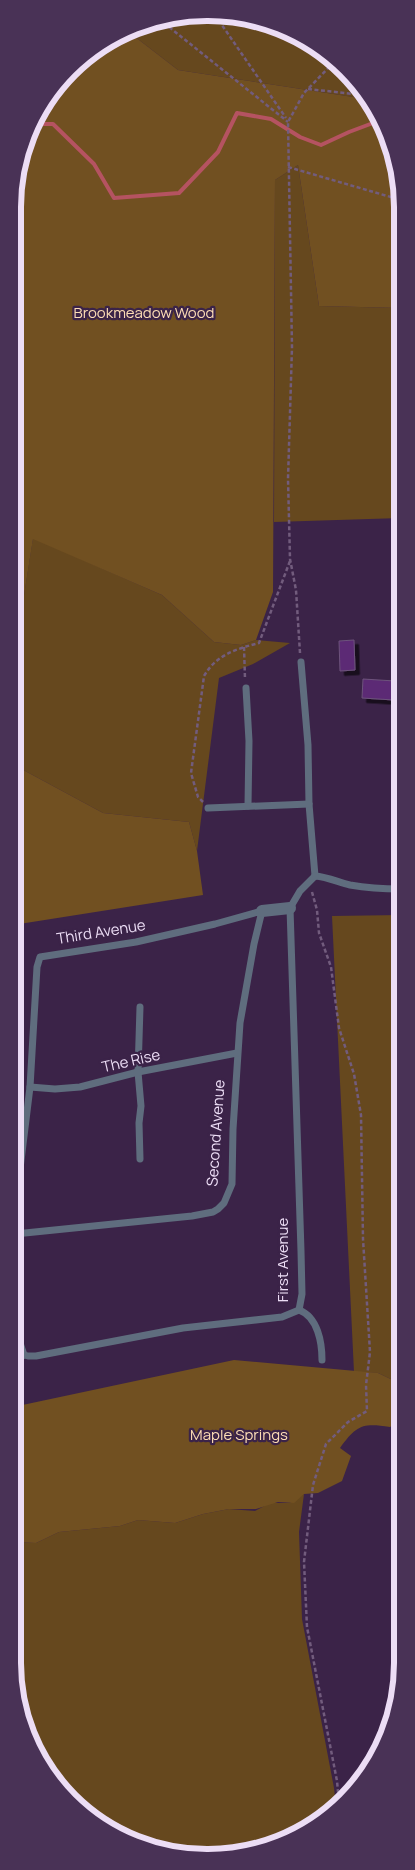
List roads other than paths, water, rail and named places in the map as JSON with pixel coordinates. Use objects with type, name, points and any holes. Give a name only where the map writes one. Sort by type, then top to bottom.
[{"type":"street","points":[[262,911],[290,908]]},
{"type":"lane","points":[[290,908],[300,891],[315,876],[309,804],[308,745],[301,662]]},
{"type":"lane","points":[[246,688],[249,741],[248,806]]},
{"type":"lane","points":[[208,808],[309,804]]},
{"type":"lane","points":[[315,876],[357,886],[394,889]]},
{"type":"lane","name":"First Avenue","points":[[21,1357],[183,1328],[282,1317],[299,1310],[302,1286],[290,908]]},
{"type":"lane","name":"Second Avenue","points":[[21,1233],[192,1216],[213,1212],[224,1203],[232,1184],[237,1053],[240,1023],[262,911]]},
{"type":"lane","name":"Third Avenue","points":[[21,1160],[30,1087],[37,968],[40,957],[136,942],[262,911]]},
{"type":"lane","points":[[140,1007],[138,1072],[140,1159]]},
{"type":"lane","name":"The Rise","points":[[30,1087],[55,1089],[80,1087],[138,1072],[237,1053]]},
{"type":"lane","points":[[299,1310],[306,1312],[312,1320],[322,1347],[322,1360]]},
{"type":"waterway","points":[[41,124],[53,124],[94,164],[114,198],[179,193],[218,152],[237,113],[271,119],[300,137],[321,145],[374,123]]},
{"type":"park label","name":"Brookmeadow Wood","points":[[144,313]]},
{"type":"park label","name":"Maple Springs","points":[[239,1435]]}]
